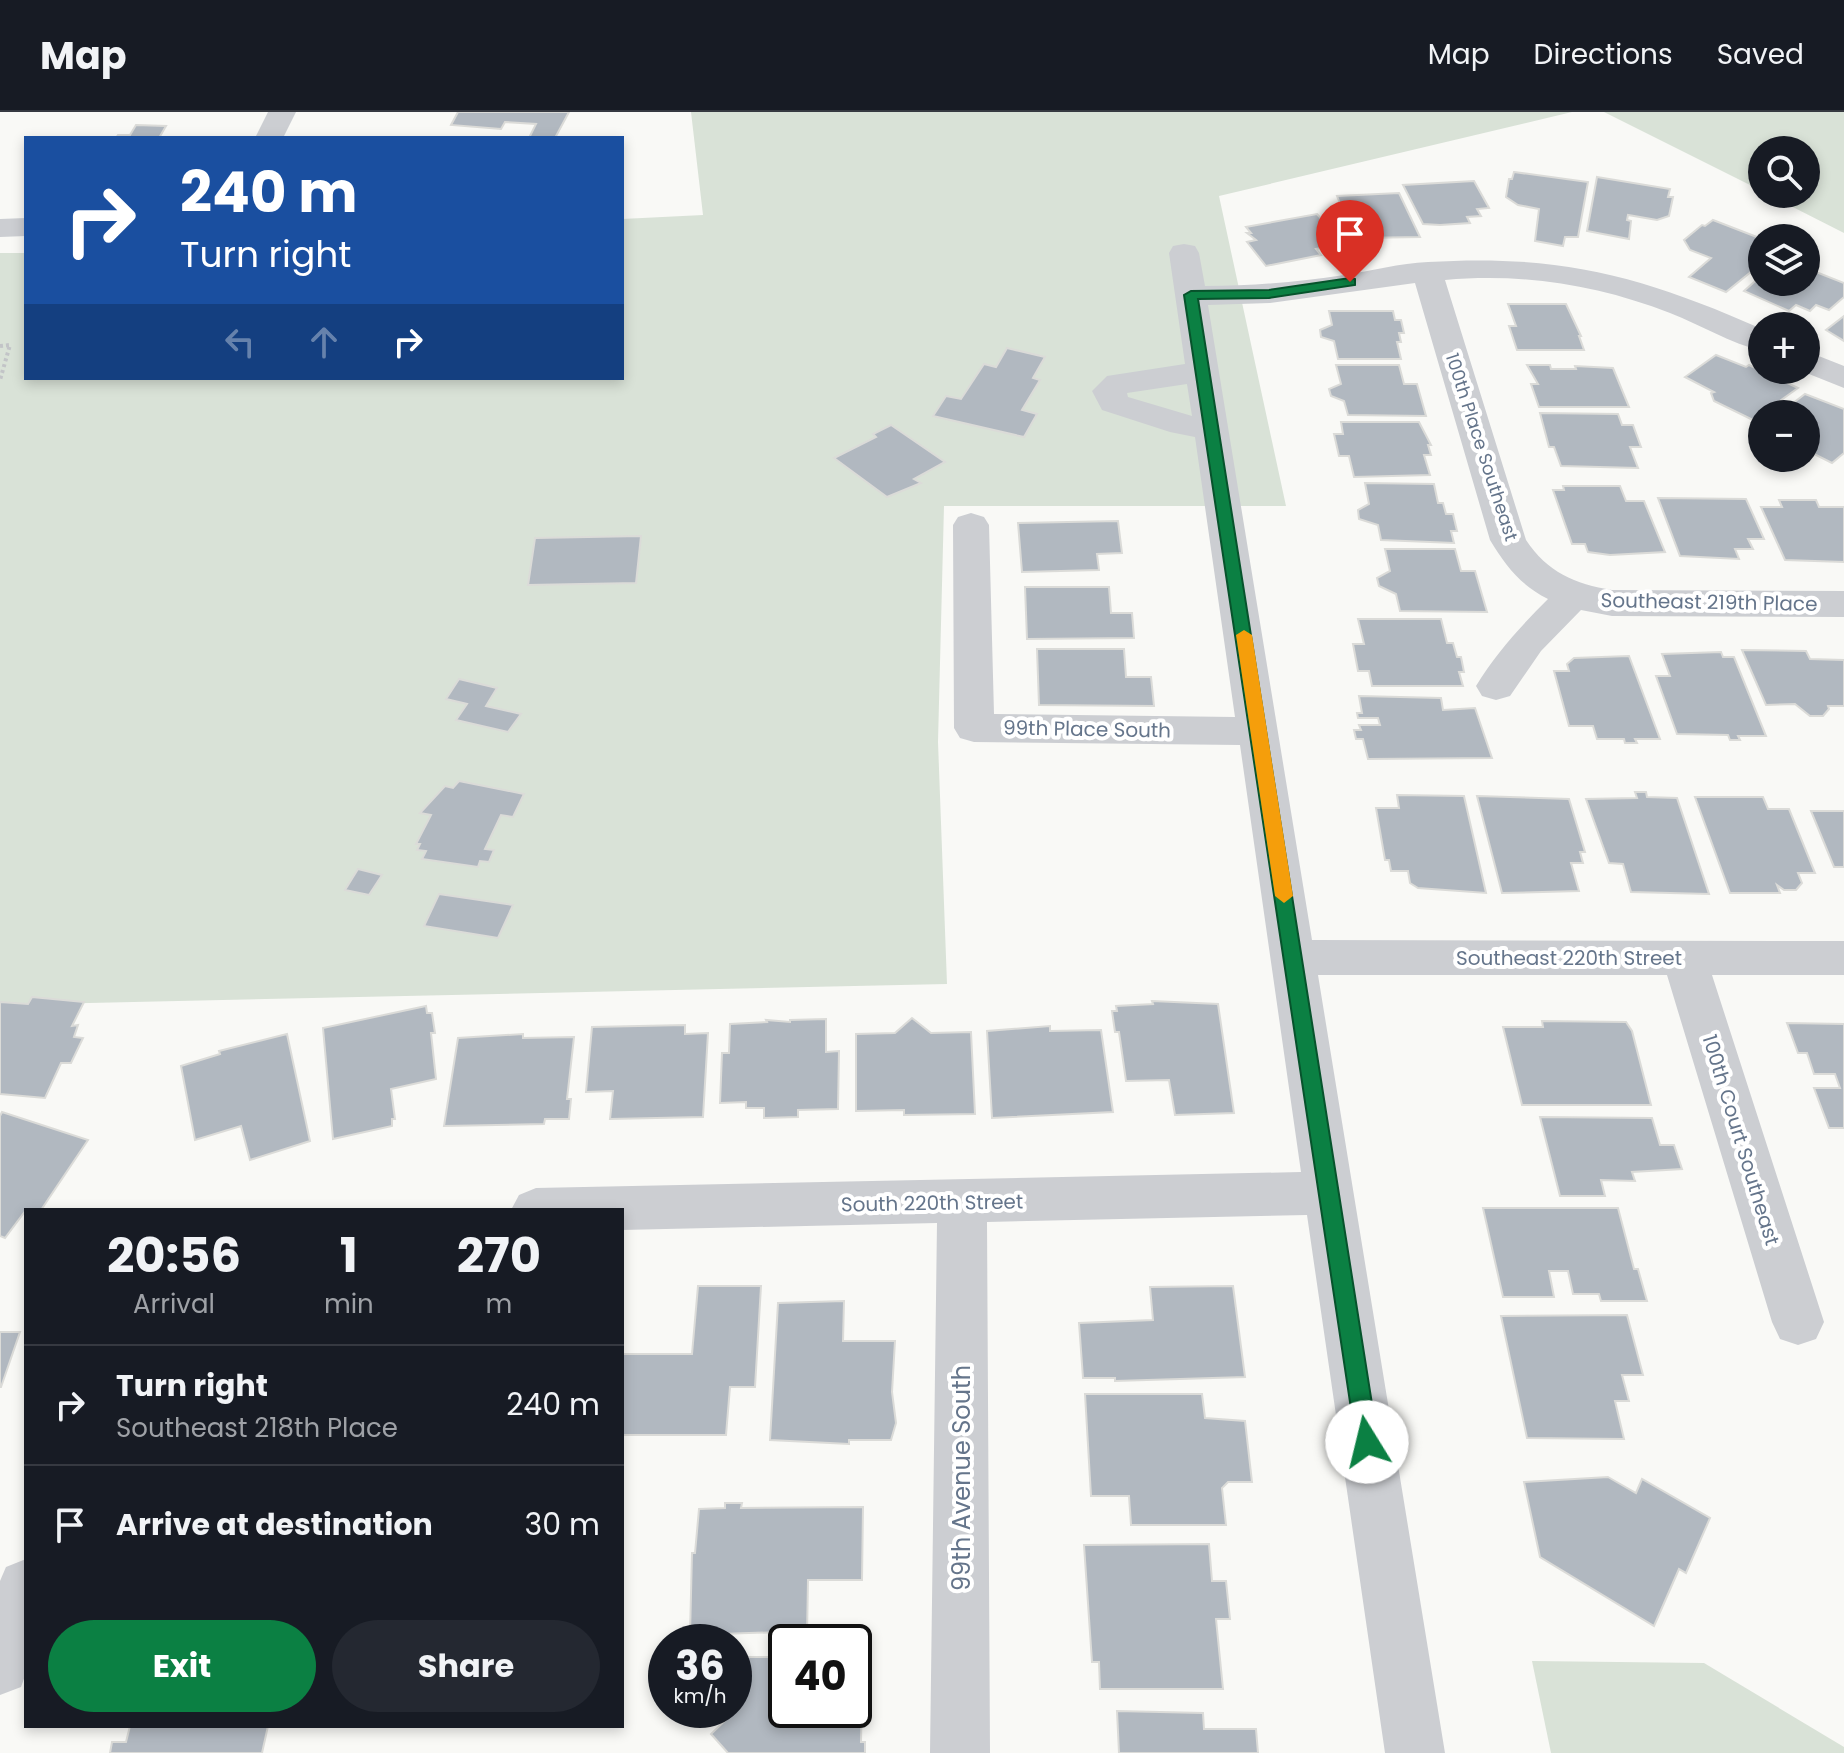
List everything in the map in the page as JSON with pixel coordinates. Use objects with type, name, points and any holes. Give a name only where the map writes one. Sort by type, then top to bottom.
[{"type":"street","points":[[270,136],[282,112]]},
{"type":"street","points":[[0,228],[24,227]]},
{"type":"street","points":[[1415,1753],[1187,274],[1269,294],[1427,271],[1491,268],[1609,282],[1674,301],[1748,335]]},
{"type":"street","name":"100th Place Southeast","points":[[1427,271],[1508,540],[1523,564],[1546,583],[1573,596]]},
{"type":"street","points":[[1820,367],[1844,378]]},
{"type":"street","points":[[1203,372],[1119,383],[1109,391],[1114,403],[1182,425],[1212,429]]},
{"type":"street","name":"99th Place South","points":[[971,525],[974,728],[1259,731]]},
{"type":"street","points":[[1496,686],[1527,642],[1573,596]]},
{"type":"street","name":"Southeast 219th Place","points":[[1573,596],[1612,603],[1844,604]]},
{"type":"street","name":"Southeast 220th Street","points":[[1294,957],[1844,958]]},
{"type":"street","name":"100th Court Southeast","points":[[1684,958],[1798,1322]]},
{"type":"street","name":"South 220th Street","points":[[624,1209],[1328,1193]]},
{"type":"street","name":"99th Avenue South","points":[[960,1753],[962,1203]]},
{"type":"street","points":[[0,1666],[24,1593]]},
{"type":"path","points":[[0,346],[10,345],[0,380]]},
{"type":"shaded area","points":[[691,112],[1572,112],[1219,196],[1286,506],[944,506],[938,742],[947,984],[0,1005],[0,253],[24,253],[24,380],[624,380],[624,219],[703,215]]},
{"type":"shaded area","points":[[1604,112],[1844,112],[1844,233],[1795,208],[1820,208],[1820,136],[1748,136],[1748,184]]},
{"type":"shaded area","points":[[1532,1661],[1704,1663],[1844,1747],[1844,1753],[1551,1753]]},
{"type":"building","points":[[458,112],[569,112],[556,136],[530,136],[536,124],[505,122],[501,129],[451,125]]},
{"type":"building","points":[[136,125],[166,126],[160,136],[117,136],[130,135]]},
{"type":"building","points":[[1514,172],[1588,182],[1578,237],[1565,237],[1563,246],[1535,241],[1539,209],[1518,205],[1506,197],[1509,179],[1512,179]]},
{"type":"building","points":[[1597,177],[1670,189],[1668,197],[1673,197],[1669,216],[1657,220],[1628,215],[1627,220],[1631,221],[1629,239],[1587,231]]},
{"type":"building","points":[[1474,181],[1489,208],[1477,209],[1481,216],[1467,217],[1470,223],[1440,225],[1423,224],[1403,185]]},
{"type":"building","points":[[1399,193],[1420,237],[1358,238],[1347,219],[1343,219],[1337,196]]},
{"type":"building","points":[[1317,214],[1343,244],[1316,249],[1321,255],[1266,266],[1247,242],[1256,240],[1247,233],[1251,233],[1246,227]]},
{"type":"building","points":[[1713,220],[1748,234],[1748,274],[1726,292],[1689,277],[1711,258],[1690,250],[1684,240],[1702,225]]},
{"type":"building","points":[[1820,274],[1844,283],[1844,297],[1829,310],[1816,305],[1810,311],[1796,305],[1789,311],[1755,296],[1820,296]]},
{"type":"building","points":[[1508,304],[1566,304],[1584,350],[1517,350],[1509,326],[1516,326]]},
{"type":"building","points":[[1329,311],[1393,311],[1395,320],[1401,320],[1404,333],[1399,333],[1401,342],[1397,342],[1401,359],[1338,359],[1334,341],[1321,337],[1320,330],[1332,325]]},
{"type":"building","points":[[1844,316],[1844,341],[1826,330]]},
{"type":"building","points":[[1007,348],[1045,357],[1033,378],[1040,380],[1022,410],[1037,414],[1024,437],[933,416],[946,396],[961,399],[984,364],[996,367]]},
{"type":"building","points":[[1716,355],[1748,366],[1748,384],[1789,384],[1798,388],[1781,400],[1748,400],[1748,418],[1714,401],[1711,393],[1714,392],[1685,377]]},
{"type":"building","points":[[1336,365],[1399,365],[1404,384],[1417,384],[1426,416],[1348,415],[1344,401],[1331,396],[1329,389],[1341,384]]},
{"type":"building","points":[[1527,365],[1550,365],[1551,369],[1576,369],[1575,366],[1613,368],[1629,407],[1539,407],[1531,384],[1538,384]]},
{"type":"building","points":[[1805,394],[1844,409],[1844,453],[1832,463],[1820,457],[1820,400],[1797,400]]},
{"type":"building","points":[[1540,413],[1618,414],[1622,425],[1633,425],[1641,447],[1630,447],[1638,468],[1561,466],[1554,447],[1549,447]]},
{"type":"building","points":[[1341,422],[1419,422],[1431,445],[1428,445],[1431,455],[1424,455],[1430,475],[1354,477],[1349,456],[1339,456],[1334,434],[1343,434]]},
{"type":"building","points":[[891,425],[945,462],[914,479],[921,483],[887,497],[834,458],[876,437],[873,434]]},
{"type":"building","points":[[1365,483],[1434,484],[1438,503],[1443,503],[1446,514],[1453,514],[1457,531],[1451,531],[1454,543],[1381,540],[1378,525],[1359,519],[1358,510],[1369,504]]},
{"type":"building","points":[[1563,486],[1620,486],[1626,501],[1644,501],[1665,552],[1610,555],[1588,552],[1585,544],[1572,544],[1553,490],[1564,490]]},
{"type":"building","points":[[1658,498],[1746,499],[1764,539],[1748,539],[1753,549],[1735,549],[1739,559],[1680,556]]},
{"type":"building","points":[[1779,500],[1816,500],[1819,507],[1844,507],[1844,562],[1785,560],[1761,507],[1782,507]]},
{"type":"building","points":[[1118,521],[1122,553],[1097,554],[1099,570],[1022,572],[1018,523]]},
{"type":"building","points":[[641,536],[636,583],[528,585],[535,538]]},
{"type":"building","points":[[1385,549],[1455,549],[1461,571],[1475,571],[1487,612],[1400,611],[1396,594],[1379,586],[1377,578],[1390,571]]},
{"type":"building","points":[[1025,587],[1109,587],[1111,613],[1132,613],[1134,638],[1027,639]]},
{"type":"building","points":[[1358,619],[1441,619],[1447,643],[1453,643],[1457,657],[1461,657],[1464,672],[1459,672],[1463,686],[1372,686],[1369,671],[1358,671],[1353,644],[1364,644]]},
{"type":"building","points":[[1037,649],[1124,649],[1126,677],[1151,677],[1154,706],[1039,705]]},
{"type":"building","points":[[1742,650],[1806,651],[1810,659],[1844,660],[1844,706],[1828,706],[1823,716],[1810,716],[1795,704],[1766,705]]},
{"type":"building","points":[[1721,652],[1723,657],[1734,657],[1766,736],[1738,736],[1740,740],[1730,740],[1728,735],[1677,734],[1656,676],[1670,676],[1662,654]]},
{"type":"building","points":[[1629,656],[1660,739],[1635,739],[1637,743],[1625,743],[1624,739],[1597,739],[1593,726],[1569,726],[1554,671],[1569,671],[1567,664],[1574,658]]},
{"type":"building","points":[[459,679],[497,688],[486,706],[521,714],[508,732],[456,720],[467,704],[446,699]]},
{"type":"building","points":[[1359,696],[1441,698],[1443,710],[1475,708],[1492,758],[1368,759],[1363,739],[1356,739],[1354,730],[1361,730],[1359,725],[1380,725],[1378,718],[1358,718],[1357,713],[1362,713]]},
{"type":"building","points":[[459,781],[524,794],[513,817],[501,815],[485,849],[494,850],[489,862],[480,861],[478,867],[422,859],[426,851],[417,850],[420,844],[416,844],[431,815],[420,813],[445,786],[453,788]]},
{"type":"building","points":[[1635,792],[1646,792],[1647,797],[1677,798],[1709,894],[1631,892],[1623,864],[1609,863],[1586,799],[1637,798]]},
{"type":"building","points":[[1397,795],[1464,796],[1486,893],[1418,888],[1410,883],[1408,871],[1391,871],[1389,860],[1385,860],[1376,808],[1399,808]]},
{"type":"building","points":[[1477,796],[1569,799],[1585,852],[1580,852],[1583,863],[1571,863],[1579,891],[1502,893]]},
{"type":"building","points":[[1695,797],[1763,797],[1768,809],[1789,809],[1815,873],[1798,873],[1802,883],[1796,890],[1784,890],[1777,885],[1780,893],[1730,893]]},
{"type":"building","points":[[1811,811],[1844,811],[1844,867],[1834,867]]},
{"type":"building","points":[[358,869],[382,875],[369,895],[345,890]]},
{"type":"building","points":[[439,894],[513,905],[498,938],[424,926]]},
{"type":"building","points":[[32,997],[84,1002],[72,1026],[78,1025],[74,1037],[83,1038],[71,1063],[61,1063],[45,1098],[0,1094],[0,1002],[28,1004]]},
{"type":"building","points":[[1152,1001],[1218,1004],[1234,1113],[1175,1115],[1169,1080],[1126,1081],[1119,1032],[1115,1032],[1112,1011],[1117,1011],[1116,1006],[1153,1004]]},
{"type":"building","points":[[426,1006],[427,1013],[432,1013],[435,1033],[431,1033],[436,1079],[391,1089],[395,1119],[392,1119],[392,1126],[333,1139],[323,1028]]},
{"type":"building","points":[[912,1018],[931,1033],[971,1032],[975,1114],[904,1115],[904,1110],[856,1111],[856,1034],[895,1033]]},
{"type":"building","points":[[826,1019],[826,1052],[839,1051],[838,1109],[798,1110],[798,1117],[764,1118],[764,1108],[746,1108],[746,1102],[720,1103],[722,1053],[729,1053],[730,1024]]},
{"type":"building","points":[[1542,1021],[1626,1022],[1632,1031],[1651,1105],[1522,1105],[1503,1027],[1543,1027]]},
{"type":"building","points":[[1787,1023],[1844,1024],[1844,1128],[1829,1128],[1814,1088],[1840,1088],[1835,1074],[1814,1074],[1807,1053],[1798,1053]]},
{"type":"building","points":[[685,1025],[685,1034],[708,1033],[703,1117],[610,1119],[613,1091],[586,1092],[592,1027]]},
{"type":"building","points":[[1050,1026],[1050,1031],[1101,1030],[1113,1112],[992,1118],[987,1031]]},
{"type":"building","points":[[287,1034],[310,1141],[250,1160],[241,1126],[195,1140],[181,1066],[220,1054],[219,1051]]},
{"type":"building","points":[[523,1034],[523,1038],[574,1037],[567,1099],[571,1099],[569,1119],[545,1119],[544,1124],[444,1126],[458,1038]]},
{"type":"building","points":[[2,1112],[88,1140],[42,1208],[24,1208],[24,1213],[5,1238],[0,1236]]},
{"type":"building","points":[[1540,1117],[1652,1118],[1660,1145],[1674,1145],[1682,1169],[1632,1172],[1635,1181],[1601,1180],[1605,1196],[1560,1196]]},
{"type":"building","points":[[1483,1208],[1618,1208],[1634,1269],[1638,1269],[1647,1301],[1601,1301],[1599,1294],[1573,1294],[1568,1271],[1549,1271],[1554,1297],[1503,1297]]},
{"type":"building","points":[[698,1286],[761,1286],[755,1387],[730,1387],[726,1435],[624,1435],[624,1354],[692,1354]]},
{"type":"building","points":[[1233,1286],[1245,1377],[1115,1381],[1115,1378],[1083,1378],[1079,1323],[1153,1320],[1150,1287]]},
{"type":"building","points":[[844,1301],[843,1341],[895,1341],[892,1392],[896,1423],[891,1440],[849,1440],[849,1444],[770,1440],[778,1303]]},
{"type":"building","points":[[1627,1315],[1643,1375],[1622,1375],[1629,1401],[1615,1401],[1624,1439],[1527,1438],[1501,1316]]},
{"type":"building","points":[[0,1332],[20,1332],[1,1387],[0,1387]]},
{"type":"building","points":[[1085,1394],[1202,1394],[1205,1418],[1245,1421],[1252,1482],[1228,1482],[1222,1488],[1226,1525],[1131,1525],[1129,1496],[1091,1496]]},
{"type":"building","points":[[1608,1477],[1636,1493],[1642,1479],[1710,1518],[1686,1573],[1679,1569],[1654,1626],[1540,1557],[1524,1482]]},
{"type":"building","points":[[725,1503],[742,1503],[741,1508],[863,1507],[862,1580],[808,1580],[807,1624],[768,1624],[768,1632],[752,1633],[752,1624],[690,1624],[692,1553],[695,1553],[699,1509],[725,1508]]},
{"type":"building","points":[[1209,1544],[1212,1581],[1226,1581],[1230,1619],[1216,1619],[1223,1689],[1100,1689],[1099,1662],[1092,1662],[1084,1545]]},
{"type":"building","points":[[752,1657],[768,1657],[768,1728],[861,1728],[865,1753],[728,1753],[711,1734],[717,1728],[752,1728]]},
{"type":"building","points":[[1117,1711],[1203,1713],[1204,1729],[1256,1729],[1258,1753],[1119,1753]]},
{"type":"building","points":[[130,1728],[268,1728],[262,1753],[110,1753],[112,1742],[126,1742]]},
{"type":"slow traffic","points":[[1244,635],[1284,896]]},
{"type":"route","points":[[1350,282],[1269,294],[1191,295],[1367,1442]]}]
